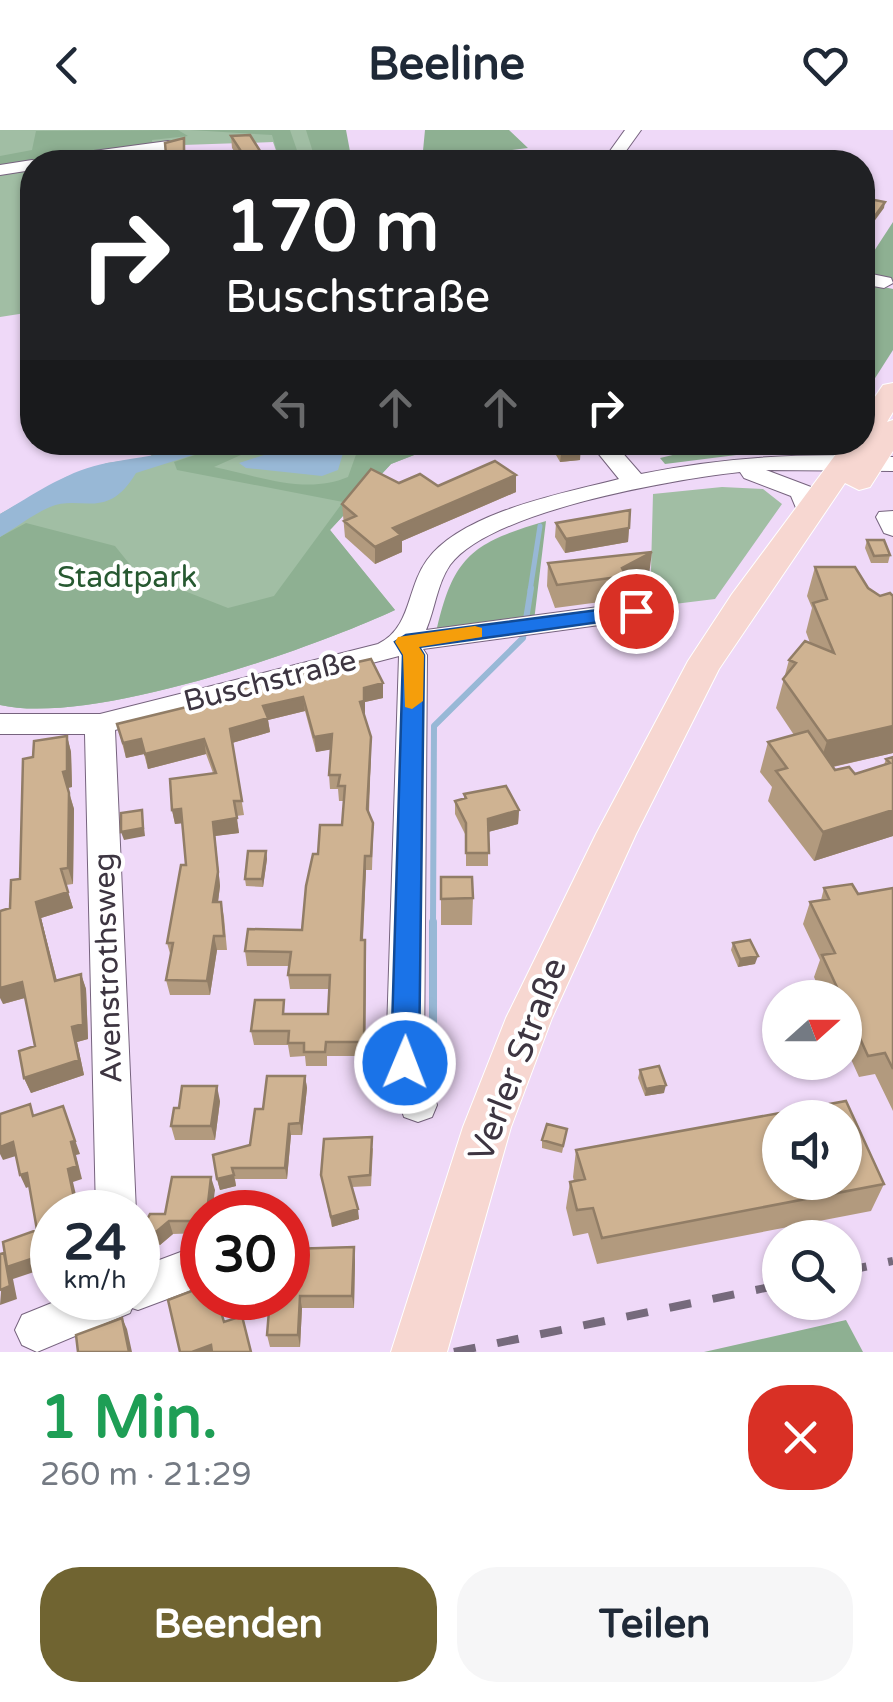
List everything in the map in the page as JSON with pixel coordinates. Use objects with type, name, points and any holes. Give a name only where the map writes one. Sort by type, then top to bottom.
[{"type":"main road","name":"Verler Straße","points":[[875,437],[893,391]]},
{"type":"main road","name":"Verler Straße","points":[[875,451],[893,430]]},
{"type":"main road","name":"Verler Straße","points":[[419,1352],[487,1128],[528,1018],[645,780],[702,668],[808,510],[865,462]]},
{"type":"main road","name":"Verler Straße","points":[[645,780],[865,462]]},
{"type":"street","points":[[138,150],[168,146]]},
{"type":"street","points":[[875,280],[884,282]]},
{"type":"street","points":[[611,455],[634,481]]},
{"type":"street","points":[[663,476],[752,473],[865,462]]},
{"type":"street","points":[[418,1105],[405,1063],[413,655],[406,642],[417,622],[427,582],[444,556],[470,537],[524,514],[634,481],[716,466],[865,462]]},
{"type":"street","points":[[752,473],[802,492],[808,510]]},
{"type":"street","name":"Buschstraße","points":[[0,724],[100,724],[376,654],[406,642],[636,611],[658,617]]},
{"type":"street","name":"Avenstrothsweg","points":[[100,724],[115,1190]]},
{"type":"street","points":[[37,1330],[61,1320]]},
{"type":"green space","points":[[0,130],[335,130],[338,150],[276,150],[273,142],[129,150],[20,150],[20,314],[0,317]]},
{"type":"green space","points":[[178,130],[188,136],[152,140],[153,146],[126,150],[32,150],[36,131]]},
{"type":"green space","points":[[190,130],[290,130],[297,150],[276,150],[272,135]]},
{"type":"green space","points":[[306,130],[346,130],[350,150],[312,150]]},
{"type":"green space","points":[[425,130],[509,130],[528,148],[512,150],[423,150]]},
{"type":"green space","points":[[20,152],[20,166],[0,169],[0,156]]},
{"type":"green space","points":[[893,222],[893,280],[875,276],[875,250]]},
{"type":"green space","points":[[875,285],[893,289],[893,350],[875,378]]},
{"type":"green space","points":[[195,455],[241,455],[214,467],[282,482],[316,484],[348,477],[356,455],[414,455],[391,464],[330,530],[395,610],[310,645],[142,695],[40,709],[0,705],[0,537],[26,523],[115,546],[136,572],[228,608],[274,596],[343,502],[177,470],[174,462]]},
{"type":"green space","name":"Stadtpark","points":[[414,455],[391,464],[330,530],[395,610],[310,645],[142,695],[40,709],[0,705],[0,514],[66,477],[107,463],[150,457]]},
{"type":"green space","points":[[673,455],[736,455],[665,464],[660,458]]},
{"type":"green space","points":[[722,487],[763,489],[782,504],[715,599],[650,607],[653,494]]},
{"type":"green space","points":[[546,521],[534,621],[436,633],[450,587],[469,557],[500,537]]},
{"type":"green space","points":[[846,1320],[863,1352],[704,1352]]},
{"type":"water","points":[[153,455],[193,455],[136,473],[125,488],[104,502],[50,507],[0,537],[0,514],[65,477],[93,466]]},
{"type":"water","points":[[264,455],[342,455],[338,470],[322,476],[246,468],[239,463]]},
{"type":"building","points":[[250,135],[259,150],[240,150],[231,136]]},
{"type":"building","points":[[184,138],[184,150],[166,150],[165,143]]},
{"type":"building","points":[[875,200],[885,202],[875,216]]},
{"type":"building","points":[[495,461],[516,475],[393,528],[401,535],[375,547],[344,521],[356,516],[342,504],[371,469],[399,483],[420,474],[438,486]]},
{"type":"building","points":[[630,510],[629,528],[566,539],[556,523]]},
{"type":"building","points":[[867,540],[884,540],[890,555],[874,556]]},
{"type":"building","points":[[652,552],[622,568],[626,576],[557,585],[548,563]]},
{"type":"building","points":[[815,567],[855,567],[868,588],[880,596],[893,596],[893,726],[827,741],[783,679],[796,663],[789,660],[805,641],[834,653],[813,603],[827,599]]},
{"type":"building","points":[[371,659],[383,683],[364,688],[364,701],[360,702],[371,737],[367,809],[373,823],[371,856],[365,856],[361,940],[365,940],[364,1042],[326,1042],[325,1052],[304,1052],[304,1043],[288,1043],[289,1031],[251,1031],[255,1000],[284,1000],[283,1014],[328,1014],[330,975],[288,975],[291,952],[245,951],[248,929],[302,930],[306,886],[313,854],[318,854],[320,825],[342,825],[345,786],[338,786],[340,775],[329,775],[332,734],[314,737],[303,697],[263,706],[268,718],[230,729],[242,801],[234,801],[237,818],[213,822],[218,872],[213,902],[221,902],[224,936],[214,936],[207,981],[166,980],[173,943],[167,943],[181,865],[186,865],[181,809],[172,810],[170,779],[216,773],[204,739],[145,754],[141,739],[123,743],[117,724],[228,697],[230,691]]},
{"type":"building","points":[[808,731],[835,770],[849,767],[855,774],[890,763],[886,759],[893,757],[893,810],[823,832],[776,771],[787,768],[768,742]]},
{"type":"building","points":[[67,736],[67,771],[63,772],[69,793],[68,868],[61,869],[68,892],[36,902],[55,981],[81,974],[83,1024],[72,1027],[79,1060],[24,1078],[19,1051],[35,1046],[22,982],[0,988],[0,911],[10,908],[11,880],[20,879],[23,759],[33,757],[34,741]]},
{"type":"building","points":[[506,786],[519,810],[488,819],[489,853],[466,853],[466,823],[455,801],[466,798],[464,794]]},
{"type":"building","points":[[142,810],[143,828],[121,832],[121,813]]},
{"type":"building","points":[[248,851],[266,851],[262,879],[245,879]]},
{"type":"building","points":[[441,877],[472,877],[473,898],[441,899]]},
{"type":"building","points":[[852,884],[858,894],[893,888],[893,1069],[885,1053],[868,1056],[862,1043],[862,980],[834,980],[822,955],[835,953],[810,902],[829,899],[824,888]]},
{"type":"building","points":[[750,940],[758,956],[740,959],[733,943]]},
{"type":"building","points":[[659,1066],[666,1085],[646,1089],[640,1070]]},
{"type":"building","points":[[267,1076],[305,1076],[300,1123],[289,1124],[285,1168],[232,1168],[234,1175],[217,1179],[213,1155],[250,1145],[255,1109],[263,1109]]},
{"type":"building","points":[[182,1086],[217,1086],[211,1126],[171,1126]]},
{"type":"building","points":[[30,1104],[33,1116],[63,1106],[75,1141],[71,1142],[77,1166],[68,1169],[72,1190],[30,1190],[27,1173],[20,1175],[13,1142],[0,1147],[0,1114]]},
{"type":"building","points":[[762,1116],[762,1200],[800,1200],[602,1238],[593,1208],[577,1210],[570,1182],[585,1179],[576,1150]]},
{"type":"building","points":[[547,1124],[567,1129],[563,1146],[542,1140]]},
{"type":"building","points":[[862,1136],[884,1184],[862,1188]]},
{"type":"building","points":[[372,1137],[370,1175],[349,1177],[358,1209],[331,1217],[321,1175],[324,1139]]},
{"type":"building","points":[[172,1177],[211,1177],[210,1190],[180,1190],[180,1221],[169,1221],[160,1229],[160,1214],[165,1214]]},
{"type":"building","points":[[30,1232],[30,1259],[7,1267],[3,1242]]},
{"type":"building","points":[[354,1247],[352,1296],[310,1296],[310,1248]]},
{"type":"building","points":[[4,1253],[10,1286],[0,1290],[0,1254]]},
{"type":"building","points":[[180,1295],[180,1320],[243,1320],[251,1352],[212,1352],[211,1345],[180,1352],[168,1300]]},
{"type":"building","points":[[122,1320],[129,1352],[78,1352],[76,1335]]},
{"type":"building","points":[[268,1320],[299,1320],[298,1335],[267,1335]]},
{"type":"waterway","points":[[530,591],[540,526]]},
{"type":"waterway","points":[[433,924],[434,726],[523,638],[531,588]]},
{"type":"waterway","points":[[433,924],[433,1056]]},
{"type":"railway","points":[[862,1267],[893,1261]]},
{"type":"railway","points":[[454,1352],[762,1289]]},
{"type":"slow traffic","points":[[412,701],[413,655],[406,642],[475,632]]},
{"type":"route","points":[[405,1063],[413,655],[406,642],[636,611]]}]
